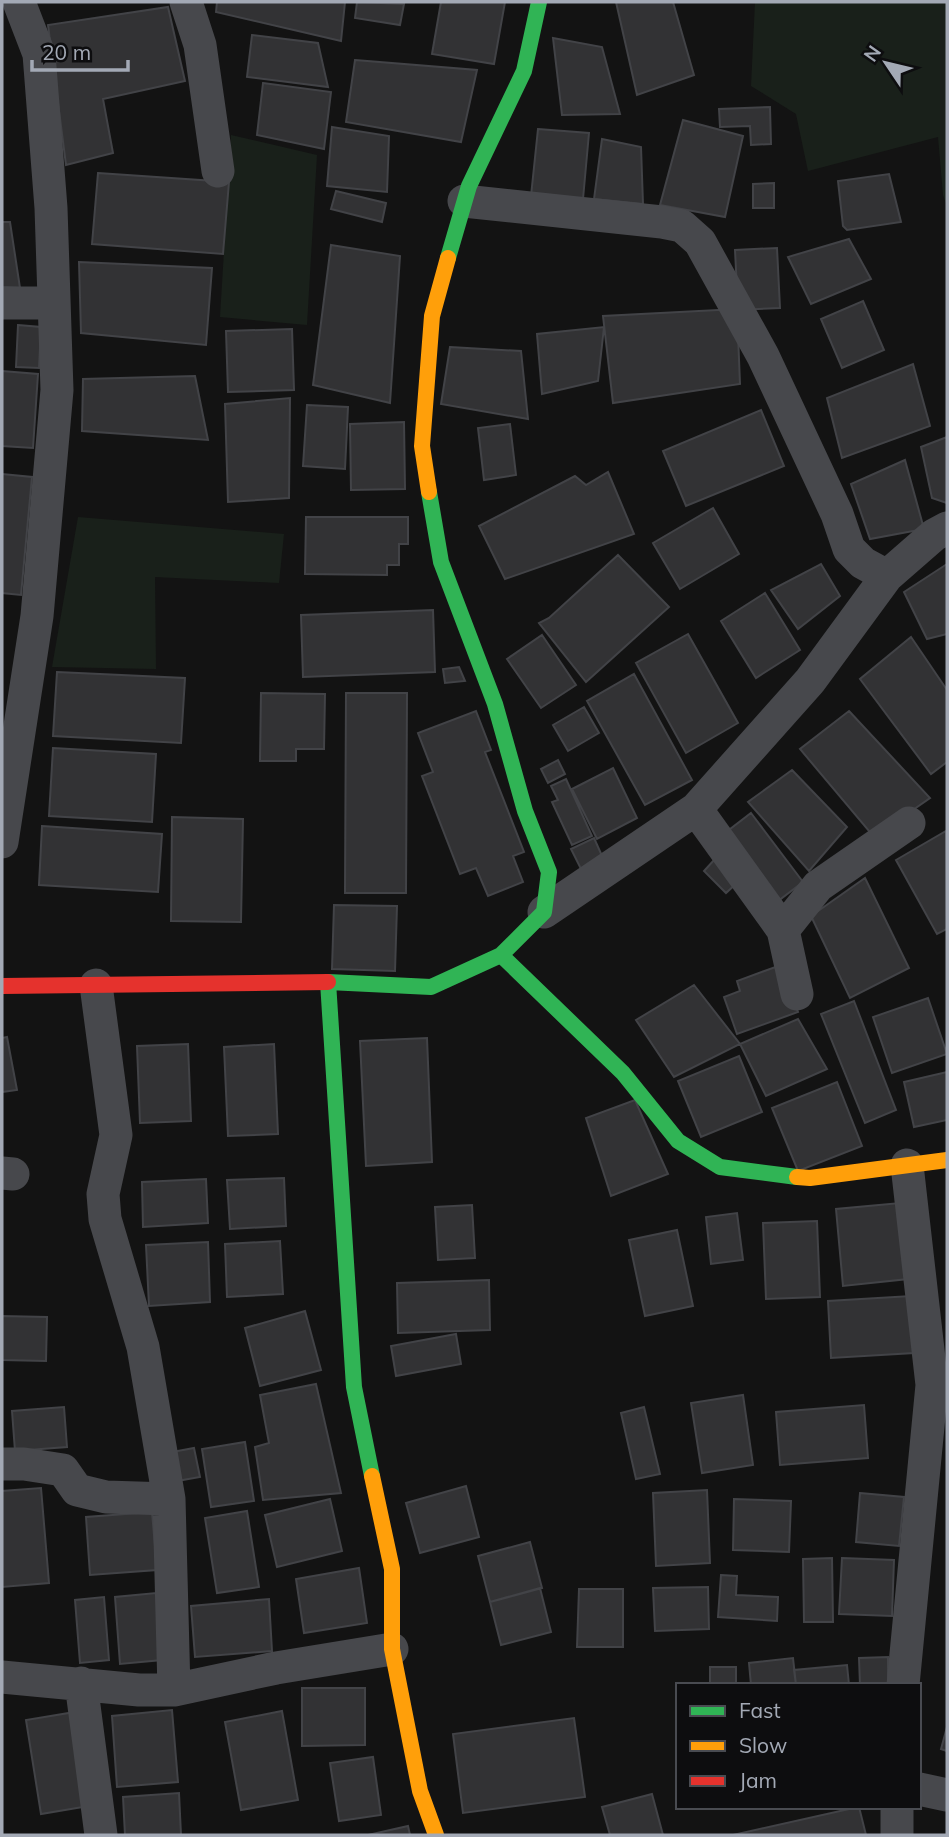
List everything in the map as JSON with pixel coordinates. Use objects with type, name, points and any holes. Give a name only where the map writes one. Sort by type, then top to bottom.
[{"type":"street","points":[[2,842],[37,616],[57,390],[51,208],[39,54],[19,2]]},
{"type":"street","points":[[186,2],[200,45],[218,171]]},
{"type":"street","points":[[539,2],[524,71],[469,186],[432,316],[422,446],[441,562],[495,704],[525,811],[549,872],[544,912]]},
{"type":"street","points":[[464,201],[682,226],[700,242],[763,356],[837,514],[849,549],[863,563],[887,576]]},
{"type":"street","points":[[2,303],[54,303]]},
{"type":"street","points":[[2,986],[328,982],[430,987],[501,955],[544,912],[696,809],[810,681],[887,576],[934,535],[947,528]]},
{"type":"street","points":[[696,809],[783,930],[797,995]]},
{"type":"street","points":[[783,930],[818,886],[909,823]]},
{"type":"street","points":[[501,955],[623,1073],[678,1141],[720,1167],[810,1178],[947,1160]]},
{"type":"street","points":[[328,982],[354,1387],[392,1570],[392,1649],[420,1791],[436,1835]]},
{"type":"street","points":[[96,985],[116,1135],[103,1194],[106,1219],[143,1347],[169,1499],[174,1690]]},
{"type":"street","points":[[902,1683],[932,1385],[907,1165]]},
{"type":"street","points":[[2,1464],[24,1464],[63,1470],[77,1490],[106,1497],[169,1499]]},
{"type":"street","points":[[2,1677],[139,1690],[174,1690],[276,1668],[392,1649]]},
{"type":"street","points":[[81,1683],[101,1835]]},
{"type":"street","points":[[921,1789],[947,1795]]},
{"type":"street","points":[[897,1809],[897,1835]]},
{"type":"shaded area","points":[[755,2],[947,2],[947,206],[943,195],[938,137],[808,171],[796,114],[751,86]]},
{"type":"shaded area","points":[[231,135],[317,155],[307,325],[220,317]]},
{"type":"shaded area","points":[[78,517],[284,534],[279,583],[155,577],[156,669],[52,667]]},
{"type":"building","points":[[217,2],[345,2],[341,41],[216,12]]},
{"type":"building","points":[[357,2],[404,4],[400,25],[355,18]]},
{"type":"building","points":[[441,2],[505,2],[494,64],[432,54]]},
{"type":"building","points":[[616,2],[673,2],[694,75],[637,95]]},
{"type":"building","points":[[168,7],[185,81],[103,99],[113,153],[66,165],[48,25]]},
{"type":"building","points":[[252,35],[318,43],[328,87],[247,77]]},
{"type":"building","points":[[553,38],[602,47],[620,114],[562,115]]},
{"type":"building","points":[[355,60],[477,70],[461,142],[346,122]]},
{"type":"building","points":[[263,83],[331,92],[324,149],[257,135]]},
{"type":"building","points":[[770,107],[771,144],[751,145],[750,126],[720,127],[719,109]]},
{"type":"building","points":[[683,120],[743,136],[725,217],[660,205]]},
{"type":"building","points":[[332,127],[389,136],[387,192],[327,186]]},
{"type":"building","points":[[538,129],[589,133],[583,199],[531,196]]},
{"type":"building","points":[[602,139],[641,147],[643,204],[594,199]]},
{"type":"building","points":[[98,173],[229,182],[223,254],[92,244]]},
{"type":"building","points":[[889,174],[901,222],[847,230],[843,226],[838,181]]},
{"type":"building","points":[[774,183],[774,208],[753,208],[753,184]]},
{"type":"building","points":[[336,191],[386,203],[382,222],[331,209]]},
{"type":"building","points":[[2,222],[10,222],[20,288],[2,287]]},
{"type":"building","points":[[849,239],[871,279],[811,304],[788,257]]},
{"type":"building","points":[[331,245],[400,256],[390,403],[313,385]]},
{"type":"building","points":[[777,248],[780,308],[738,310],[735,250]]},
{"type":"building","points":[[79,262],[212,268],[206,345],[81,333]]},
{"type":"building","points":[[863,301],[884,350],[842,368],[821,319]]},
{"type":"building","points":[[737,309],[740,384],[613,403],[603,316]]},
{"type":"building","points":[[18,325],[41,327],[39,368],[16,367]]},
{"type":"building","points":[[604,327],[598,381],[542,394],[537,334]]},
{"type":"building","points":[[292,329],[294,390],[228,392],[226,331]]},
{"type":"building","points":[[450,347],[521,351],[528,419],[441,404]]},
{"type":"building","points":[[913,364],[930,426],[842,458],[827,398]]},
{"type":"building","points":[[2,371],[38,374],[33,448],[2,446]]},
{"type":"building","points":[[195,376],[208,440],[82,431],[83,379]]},
{"type":"building","points":[[290,398],[289,498],[228,502],[225,404]]},
{"type":"building","points":[[307,405],[348,407],[345,469],[303,466]]},
{"type":"building","points":[[761,410],[784,466],[686,506],[663,451]]},
{"type":"building","points":[[404,422],[405,489],[351,490],[350,424]]},
{"type":"building","points":[[510,424],[516,475],[484,480],[478,428]]},
{"type":"building","points":[[947,437],[947,503],[932,498],[921,447]]},
{"type":"building","points":[[905,460],[924,529],[870,539],[851,484]]},
{"type":"building","points":[[608,472],[634,534],[505,579],[479,526],[575,476],[586,485]]},
{"type":"building","points":[[2,474],[32,477],[21,595],[2,593]]},
{"type":"building","points":[[713,508],[739,554],[680,589],[653,543]]},
{"type":"building","points":[[306,517],[408,517],[408,544],[399,544],[399,565],[387,565],[387,575],[305,574]]},
{"type":"building","points":[[618,555],[669,607],[586,682],[539,623],[549,618]]},
{"type":"building","points":[[821,564],[840,596],[798,629],[771,590]]},
{"type":"building","points":[[947,564],[947,634],[927,639],[904,592]]},
{"type":"building","points":[[765,593],[800,650],[756,678],[721,621]]},
{"type":"building","points":[[433,610],[435,672],[303,677],[301,615]]},
{"type":"building","points":[[688,634],[738,723],[686,753],[636,663]]},
{"type":"building","points":[[542,635],[576,685],[541,708],[507,659]]},
{"type":"building","points":[[911,637],[947,690],[947,762],[931,774],[860,679]]},
{"type":"building","points":[[459,667],[465,681],[445,683],[443,669]]},
{"type":"building","points":[[57,672],[185,678],[181,743],[53,736]]},
{"type":"building","points":[[634,674],[692,780],[645,805],[587,701]]},
{"type":"building","points":[[261,693],[325,694],[324,749],[296,749],[296,761],[260,761]]},
{"type":"building","points":[[346,693],[407,693],[406,893],[345,893]]},
{"type":"building","points":[[584,707],[599,733],[568,751],[553,725]]},
{"type":"building","points":[[476,711],[491,750],[485,752],[524,852],[513,856],[523,882],[488,896],[476,868],[460,874],[422,776],[433,772],[418,733]]},
{"type":"building","points":[[849,711],[930,798],[874,837],[800,749]]},
{"type":"building","points":[[53,748],[156,754],[152,822],[49,816]]},
{"type":"building","points":[[558,760],[565,774],[548,783],[541,769]]},
{"type":"building","points":[[613,768],[637,818],[597,839],[572,789]]},
{"type":"building","points":[[792,770],[847,827],[809,871],[748,802]]},
{"type":"building","points":[[566,779],[592,836],[572,845],[552,802],[558,800],[551,786]]},
{"type":"building","points":[[751,813],[803,882],[778,901],[725,833]]},
{"type":"building","points":[[172,817],[243,819],[241,922],[171,921]]},
{"type":"building","points":[[42,826],[162,834],[158,892],[39,885]]},
{"type":"building","points":[[946,831],[947,929],[937,934],[896,860]]},
{"type":"building","points":[[594,838],[603,858],[581,869],[571,849]]},
{"type":"building","points":[[715,859],[738,882],[726,893],[704,871]]},
{"type":"building","points":[[865,878],[909,968],[850,998],[811,916]]},
{"type":"building","points":[[334,905],[397,906],[395,971],[332,969]]},
{"type":"building","points":[[781,965],[798,1012],[737,1034],[724,997],[740,991],[737,981]]},
{"type":"building","points":[[694,985],[740,1044],[674,1077],[636,1020]]},
{"type":"building","points":[[928,998],[947,1054],[892,1073],[873,1017]]},
{"type":"building","points":[[854,1001],[896,1110],[865,1123],[821,1014]]},
{"type":"building","points":[[798,1019],[827,1069],[766,1096],[740,1044]]},
{"type":"building","points":[[7,1037],[17,1090],[2,1092],[2,1038]]},
{"type":"building","points":[[427,1038],[432,1162],[366,1166],[360,1041]]},
{"type":"building","points":[[188,1044],[191,1121],[140,1123],[137,1046]]},
{"type":"building","points":[[274,1044],[278,1134],[228,1136],[224,1047]]},
{"type":"building","points":[[739,1056],[762,1112],[701,1137],[678,1081]]},
{"type":"building","points":[[947,1072],[947,1120],[914,1127],[904,1082]]},
{"type":"building","points":[[837,1082],[862,1146],[798,1171],[772,1108]]},
{"type":"building","points":[[635,1100],[668,1174],[611,1196],[586,1118]]},
{"type":"building","points":[[284,1178],[286,1226],[230,1229],[227,1180]]},
{"type":"building","points":[[206,1179],[208,1223],[143,1227],[142,1182]]},
{"type":"building","points":[[900,1203],[908,1279],[843,1286],[836,1209]]},
{"type":"building","points":[[472,1205],[475,1258],[438,1260],[435,1207]]},
{"type":"building","points":[[737,1213],[743,1260],[711,1264],[706,1217]]},
{"type":"building","points":[[817,1221],[820,1297],[766,1299],[763,1223]]},
{"type":"building","points":[[677,1230],[693,1306],[645,1316],[629,1240]]},
{"type":"building","points":[[280,1241],[283,1294],[227,1297],[225,1244]]},
{"type":"building","points":[[208,1242],[210,1302],[149,1306],[146,1245]]},
{"type":"building","points":[[489,1280],[490,1330],[398,1333],[397,1283]]},
{"type":"building","points":[[911,1296],[914,1353],[831,1358],[828,1301]]},
{"type":"building","points":[[305,1311],[321,1370],[260,1386],[245,1328]]},
{"type":"building","points":[[2,1316],[47,1317],[46,1361],[2,1360]]},
{"type":"building","points":[[456,1334],[461,1364],[396,1376],[391,1346]]},
{"type":"building","points":[[316,1384],[341,1493],[263,1500],[255,1447],[269,1443],[260,1395]]},
{"type":"building","points":[[743,1395],[753,1465],[702,1473],[691,1403]]},
{"type":"building","points":[[864,1405],[868,1458],[780,1465],[776,1412]]},
{"type":"building","points":[[64,1407],[67,1447],[15,1451],[12,1411]]},
{"type":"building","points":[[644,1407],[660,1474],[636,1479],[621,1413]]},
{"type":"building","points":[[245,1442],[254,1501],[211,1507],[202,1449]]},
{"type":"building","points":[[194,1448],[200,1477],[177,1481],[172,1452]]},
{"type":"building","points":[[466,1486],[479,1537],[420,1553],[406,1503]]},
{"type":"building","points":[[41,1488],[49,1583],[2,1587],[2,1491]]},
{"type":"building","points":[[707,1490],[710,1563],[656,1566],[653,1493]]},
{"type":"building","points":[[860,1493],[904,1497],[899,1546],[856,1542]]},
{"type":"building","points":[[330,1499],[342,1551],[277,1567],[265,1515]]},
{"type":"building","points":[[734,1499],[791,1501],[789,1552],[733,1550]]},
{"type":"building","points":[[247,1511],[259,1587],[217,1593],[205,1518]]},
{"type":"building","points":[[152,1512],[157,1570],[90,1575],[86,1517]]},
{"type":"building","points":[[530,1542],[542,1588],[490,1602],[478,1556]]},
{"type":"building","points":[[832,1558],[833,1622],[804,1622],[803,1559]]},
{"type":"building","points":[[842,1558],[894,1560],[892,1616],[839,1614]]},
{"type":"building","points":[[359,1568],[367,1623],[304,1633],[296,1579]]},
{"type":"building","points":[[721,1575],[737,1576],[736,1595],[778,1597],[777,1621],[718,1617]]},
{"type":"building","points":[[708,1587],[709,1629],[655,1631],[653,1588]]},
{"type":"building","points":[[540,1588],[551,1632],[501,1645],[490,1602]]},
{"type":"building","points":[[579,1589],[623,1589],[623,1647],[577,1647]]},
{"type":"building","points":[[156,1593],[162,1660],[120,1664],[115,1597]]},
{"type":"building","points":[[104,1597],[109,1660],[80,1663],[75,1600]]},
{"type":"building","points":[[269,1599],[272,1651],[195,1657],[191,1606]]},
{"type":"building","points":[[888,1657],[888,1683],[860,1683],[859,1658]]},
{"type":"building","points":[[793,1658],[796,1683],[751,1683],[749,1663]]},
{"type":"building","points":[[847,1665],[849,1683],[796,1683],[794,1670]]},
{"type":"building","points":[[710,1667],[736,1667],[736,1683],[710,1683]]},
{"type":"building","points":[[302,1688],[365,1688],[365,1745],[302,1746]]},
{"type":"building","points":[[172,1710],[178,1782],[117,1787],[112,1716]]},
{"type":"building","points":[[282,1711],[298,1800],[241,1810],[225,1722]]},
{"type":"building","points":[[75,1712],[89,1806],[41,1814],[26,1720]]},
{"type":"building","points":[[574,1718],[585,1797],[463,1813],[453,1734]]},
{"type":"building","points":[[947,1727],[947,1751],[941,1749]]},
{"type":"building","points":[[373,1757],[381,1815],[339,1821],[330,1763]]},
{"type":"building","points":[[179,1793],[181,1835],[125,1835],[123,1797]]},
{"type":"building","points":[[652,1794],[663,1835],[610,1835],[602,1807]]},
{"type":"building","points":[[860,1809],[866,1835],[733,1835]]},
{"type":"building","points":[[408,1826],[410,1835],[368,1835]]},
{"type":"traffic: fast","points":[[448,258],[469,186],[524,71],[539,2]]},
{"type":"traffic: fast","points":[[429,492],[441,562],[495,704],[525,811],[549,872],[544,912],[501,955]]},
{"type":"traffic: fast","points":[[328,982],[431,987],[501,955],[623,1073],[678,1141],[720,1167],[797,1177]]},
{"type":"traffic: fast","points":[[328,982],[354,1387],[372,1476]]},
{"type":"traffic: slow","points":[[429,492],[422,446],[432,316],[448,258]]},
{"type":"traffic: slow","points":[[797,1177],[810,1178],[947,1160]]},
{"type":"traffic: slow","points":[[372,1476],[392,1569],[392,1649],[420,1791],[436,1835]]},
{"type":"traffic: jam","points":[[2,986],[328,982]]}]
